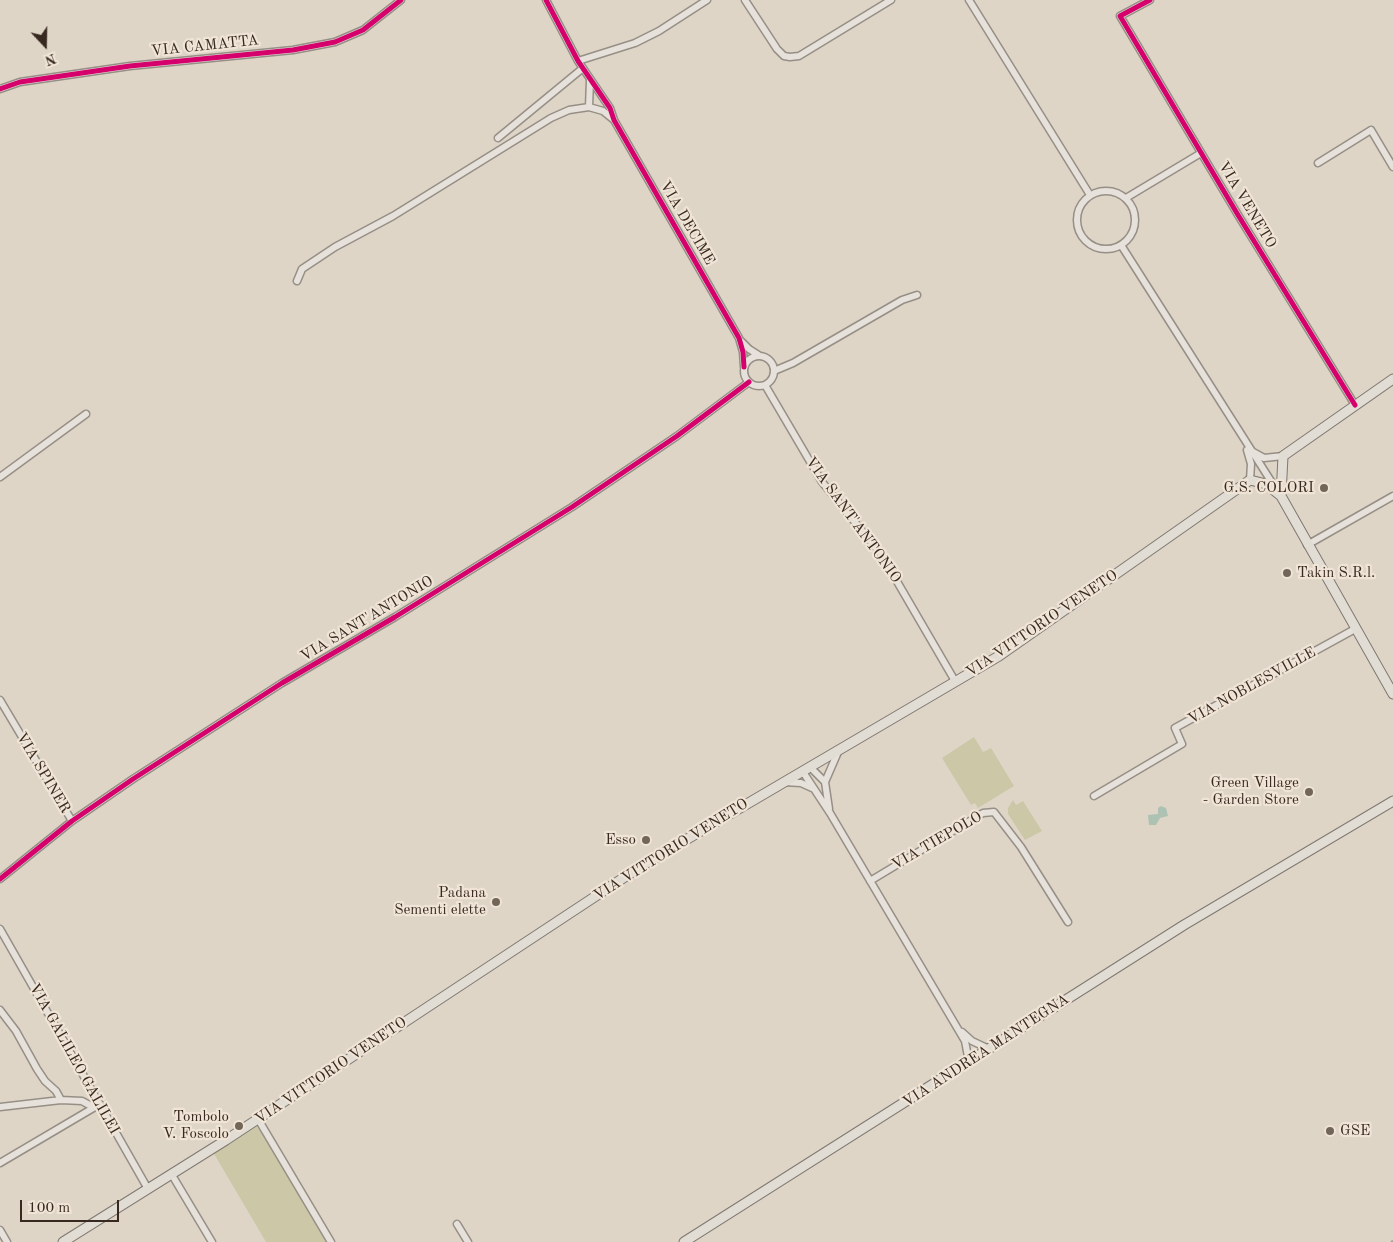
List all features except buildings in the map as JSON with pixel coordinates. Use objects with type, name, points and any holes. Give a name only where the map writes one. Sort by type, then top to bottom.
[{"type":"main road","points":[[1281,496],[1283,456],[1393,379]]},
{"type":"main road","points":[[1250,480],[1266,484],[1281,496],[1393,694]]},
{"type":"main road","name":"VIA VITTORIO VENETO","points":[[63,1242],[258,1119],[643,864],[999,656],[1250,480]]},
{"type":"main road","name":"VIA ANDREA MANTEGNA","points":[[684,1242],[1184,925],[1393,802]]},
{"type":"street","name":"VIA CAMATTA","points":[[0,89],[20,82],[130,66],[293,50],[335,42],[363,30],[401,0]]},
{"type":"street","name":"VIA DECIME","points":[[546,0],[578,61],[610,108],[614,120],[739,338],[744,352],[744,367]]},
{"type":"street","points":[[578,61],[635,42],[659,30],[707,0]]},
{"type":"street","points":[[746,0],[777,50],[790,58],[799,56],[891,0]]},
{"type":"street","points":[[969,0],[1090,195]]},
{"type":"street","name":"VIA VENETO","points":[[1150,0],[1120,16],[1201,153],[1355,405]]},
{"type":"street","points":[[498,138],[583,68]]},
{"type":"street","name":"VIA DECIME","points":[[588,76],[591,83],[592,107],[614,120]]},
{"type":"street","points":[[297,281],[302,269],[335,247],[393,216],[551,118],[569,110],[592,107],[601,93]]},
{"type":"street","points":[[1318,163],[1371,130],[1393,167]]},
{"type":"street","points":[[1126,198],[1201,153]]},
{"type":"street","points":[[1108,190],[1126,198],[1135,213],[1135,222],[1133,231],[1121,245],[1104,249],[1095,247],[1082,237],[1076,220],[1078,210],[1090,195],[1108,190]]},
{"type":"street","points":[[1121,245],[1246,446],[1281,496]]},
{"type":"street","points":[[774,371],[794,363],[902,300],[917,294]]},
{"type":"street","name":"VIA DECIME","points":[[739,338],[749,349],[760,356]]},
{"type":"street","points":[[760,356],[769,359],[774,371],[772,379],[765,385],[755,385],[748,382],[744,374],[744,367],[752,358],[760,356]]},
{"type":"street","name":"VIA SANT'ANTONIO","points":[[0,879],[72,821],[133,779],[282,683],[395,617],[572,507],[677,436],[748,382]]},
{"type":"street","name":"VIA SANT'ANTONIO","points":[[765,385],[822,482],[881,554],[955,681]]},
{"type":"street","points":[[0,477],[86,414]]},
{"type":"street","points":[[1246,446],[1264,458],[1283,456]]},
{"type":"street","points":[[1246,446],[1251,464],[1250,480]]},
{"type":"street","points":[[1307,545],[1393,496]]},
{"type":"street","name":"VIA NOBLESVILLE","points":[[1094,796],[1182,744],[1175,728],[1356,629]]},
{"type":"street","name":"VIA SPINER","points":[[0,700],[72,821]]},
{"type":"street","points":[[830,813],[825,782],[838,751]]},
{"type":"street","points":[[806,770],[825,782]]},
{"type":"street","points":[[806,770],[812,788],[830,813],[973,1057]]},
{"type":"street","points":[[782,782],[801,783],[812,788]]},
{"type":"street","name":"VIA TIEPOLO","points":[[870,881],[983,813],[994,812],[1021,847],[1068,922]]},
{"type":"street","name":"VIA GALILEO GALILEI","points":[[0,929],[96,1106],[148,1189]]},
{"type":"street","points":[[0,1010],[16,1031],[36,1069],[45,1081],[56,1090],[61,1100]]},
{"type":"street","points":[[957,1028],[972,1042],[989,1049]]},
{"type":"street","points":[[972,1042],[973,1057]]},
{"type":"street","points":[[0,1107],[61,1100],[82,1102],[96,1106]]},
{"type":"street","points":[[0,1163],[96,1106]]},
{"type":"street","points":[[258,1119],[330,1242]]},
{"type":"street","points":[[172,1175],[212,1242]]},
{"type":"street","points":[[457,1224],[468,1242]]},
{"type":"street","points":[[0,1230],[7,1242]]},
{"type":"shaded area","points":[[974,737],[983,752],[991,748],[1014,786],[978,808],[975,803],[971,805],[942,758]]},
{"type":"shaded area","points":[[1013,800],[1016,805],[1023,801],[1042,831],[1025,840],[1008,814],[1008,808]]},
{"type":"shaded area","points":[[1161,806],[1166,808],[1168,816],[1160,818],[1156,825],[1149,825],[1148,815],[1158,814],[1158,808]]},
{"type":"shaded area","points":[[256,1126],[263,1132],[327,1242],[266,1242],[213,1152]]},
{"type":"cycle path","points":[[0,89],[20,82],[130,66],[293,50],[335,42],[363,30],[401,0]]},
{"type":"cycle path","points":[[546,0],[578,61],[610,108],[614,120],[739,338],[743,352],[744,367]]},
{"type":"cycle path","points":[[1150,0],[1120,16],[1238,215],[1355,405]]},
{"type":"cycle path","points":[[0,879],[72,821],[133,779],[282,683],[395,617],[572,507],[677,436],[749,382]]},
{"type":"place","name":"G.S. COLORI","points":[[1324,488]]},
{"type":"place","name":"Takin S.R.l.","points":[[1287,573]]},
{"type":"place","name":"Green Village - Garden Store","points":[[1309,792]]},
{"type":"place","name":"Esso","points":[[646,840]]},
{"type":"place","name":"Padana Sementi elette","points":[[496,902]]},
{"type":"place","name":"Tombolo V. Foscolo","points":[[239,1126]]},
{"type":"place","name":"GSE","points":[[1330,1131]]}]
